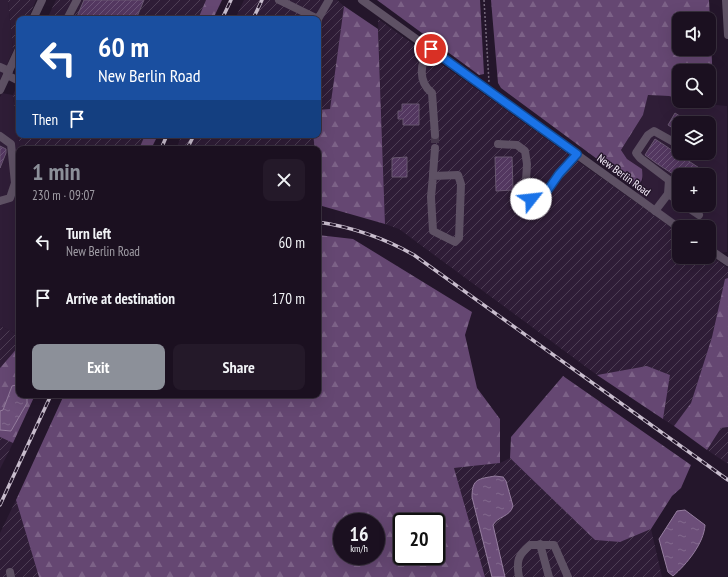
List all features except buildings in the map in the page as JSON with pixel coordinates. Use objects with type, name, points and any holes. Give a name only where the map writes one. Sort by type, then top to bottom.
[{"type":"street","points":[[34,16],[42,0]]},
{"type":"street","points":[[69,16],[77,0]]},
{"type":"street","points":[[278,0],[312,16]]},
{"type":"street","points":[[320,16],[329,0]]},
{"type":"street","name":"New Berlin Road","points":[[362,0],[672,223]]},
{"type":"street","points":[[726,0],[728,35]]},
{"type":"street","points":[[431,49],[423,63],[422,79],[425,88],[432,93],[435,135]]},
{"type":"street","points":[[0,90],[16,56]]},
{"type":"street","points":[[0,67],[16,79]]},
{"type":"street","points":[[655,211],[668,194],[669,180],[640,158],[636,153],[648,135],[654,131],[672,141]]},
{"type":"street","points":[[0,136],[11,144],[16,183],[10,198],[0,201]]},
{"type":"street","points":[[498,144],[517,145],[525,152],[527,164],[525,198],[531,199],[543,197],[559,174],[577,154]]},
{"type":"street","points":[[433,176],[458,175],[460,184],[459,238],[455,242],[433,231],[431,197],[435,148]]},
{"type":"street","points":[[668,194],[672,197]]},
{"type":"street","points":[[694,212],[699,215]]},
{"type":"street","points":[[716,254],[728,262]]},
{"type":"street","points":[[519,577],[517,566],[520,553],[530,545],[540,544],[554,546],[568,577]]},
{"type":"street","points":[[540,544],[549,577]]},
{"type":"path","points":[[484,0],[489,90]]},
{"type":"shaded area","points":[[0,0],[8,0],[13,51],[0,80]]},
{"type":"shaded area","points":[[8,0],[36,0],[29,16],[16,16],[16,44],[13,51]]},
{"type":"shaded area","points":[[56,0],[206,0],[199,16],[48,16]]},
{"type":"shaded area","points":[[244,0],[337,0],[344,6],[330,110],[321,110],[321,16],[236,16]]},
{"type":"shaded area","points":[[378,19],[672,228],[672,264],[716,264],[716,260],[728,268],[728,278],[725,280],[712,337],[691,403],[674,426],[663,419],[670,375],[647,366],[597,375],[399,229],[385,224]]},
{"type":"shaded area","points":[[16,88],[16,118],[13,95]]},
{"type":"shaded area","points":[[2,93],[13,95],[16,118],[16,138],[19,138],[20,146],[16,146],[16,334],[0,326],[0,97]]},
{"type":"shaded area","points":[[648,95],[672,97],[672,108],[716,108],[716,105],[727,106],[727,252],[720,253],[716,250],[716,220],[674,220],[639,196],[635,187],[641,184],[643,179],[642,169],[627,159],[621,150],[643,115]]},
{"type":"shaded area","points":[[19,138],[144,138],[140,146],[20,146]]},
{"type":"shaded area","points":[[181,138],[313,138],[315,146],[177,146]]},
{"type":"shaded area","points":[[0,326],[16,334],[16,349],[0,368]]},
{"type":"shaded area","points":[[728,427],[728,464],[707,450],[721,428]]},
{"type":"shaded area","points":[[0,437],[13,443],[0,469]]},
{"type":"shaded area","points":[[510,458],[595,540],[620,542],[651,529],[662,577],[485,577],[454,468],[500,463]]},
{"type":"shaded area","points":[[16,500],[39,577],[0,577],[0,533]]},
{"type":"green space","points":[[206,0],[222,0],[214,16],[199,16]]},
{"type":"green space","points":[[377,0],[480,0],[484,74],[479,75]]},
{"type":"green space","points":[[491,0],[709,0],[710,12],[672,12],[672,56],[712,56],[712,64],[672,64],[672,97],[648,95],[643,115],[621,150],[627,159],[642,169],[642,180],[635,187],[501,88],[498,83]]},
{"type":"green space","points":[[344,6],[378,29],[385,224],[322,206],[321,146],[315,146],[313,138],[321,138],[321,110],[330,109]]},
{"type":"green space","points":[[144,138],[156,138],[152,146],[140,146]]},
{"type":"green space","points":[[321,235],[353,239],[472,312],[465,335],[477,388],[500,419],[500,463],[454,468],[485,577],[39,577],[16,500],[63,398],[321,398]]},
{"type":"green space","points":[[728,278],[728,427],[721,428],[707,450],[674,426],[691,403],[712,337],[725,279]]},
{"type":"green space","points":[[16,349],[16,386],[12,386],[3,410],[0,411],[0,368]]},
{"type":"green space","points":[[647,366],[670,375],[663,419],[597,375]]},
{"type":"green space","points":[[563,376],[691,465],[681,488],[672,496],[651,529],[620,542],[595,540],[510,458],[511,437]]},
{"type":"green space","points":[[27,398],[34,398],[13,443],[0,437],[0,430],[11,431],[27,403]]},
{"type":"water","points":[[16,385],[16,398],[27,398],[27,403],[11,431],[0,430],[0,411],[3,410],[12,386]]},
{"type":"water","points":[[495,476],[503,477],[506,481],[513,506],[507,514],[493,525],[505,577],[492,577],[472,497],[473,486],[478,480]]},
{"type":"water","points":[[685,510],[705,525],[704,532],[702,539],[694,553],[684,566],[673,576],[668,572],[659,539],[677,511]]},
{"type":"tunnel","points":[[435,135],[435,148]]},
{"type":"railway","points":[[223,16],[231,0]]},
{"type":"railway","points":[[254,16],[262,0]]},
{"type":"railway","points":[[162,146],[166,138]]},
{"type":"railway","points":[[188,146],[192,138]]},
{"type":"railway","points":[[321,223],[368,234],[391,243],[414,255],[728,480]]},
{"type":"railway","points":[[0,505],[50,398]]},
{"type":"route","points":[[431,49],[577,154],[559,174],[543,197],[531,199]]}]
